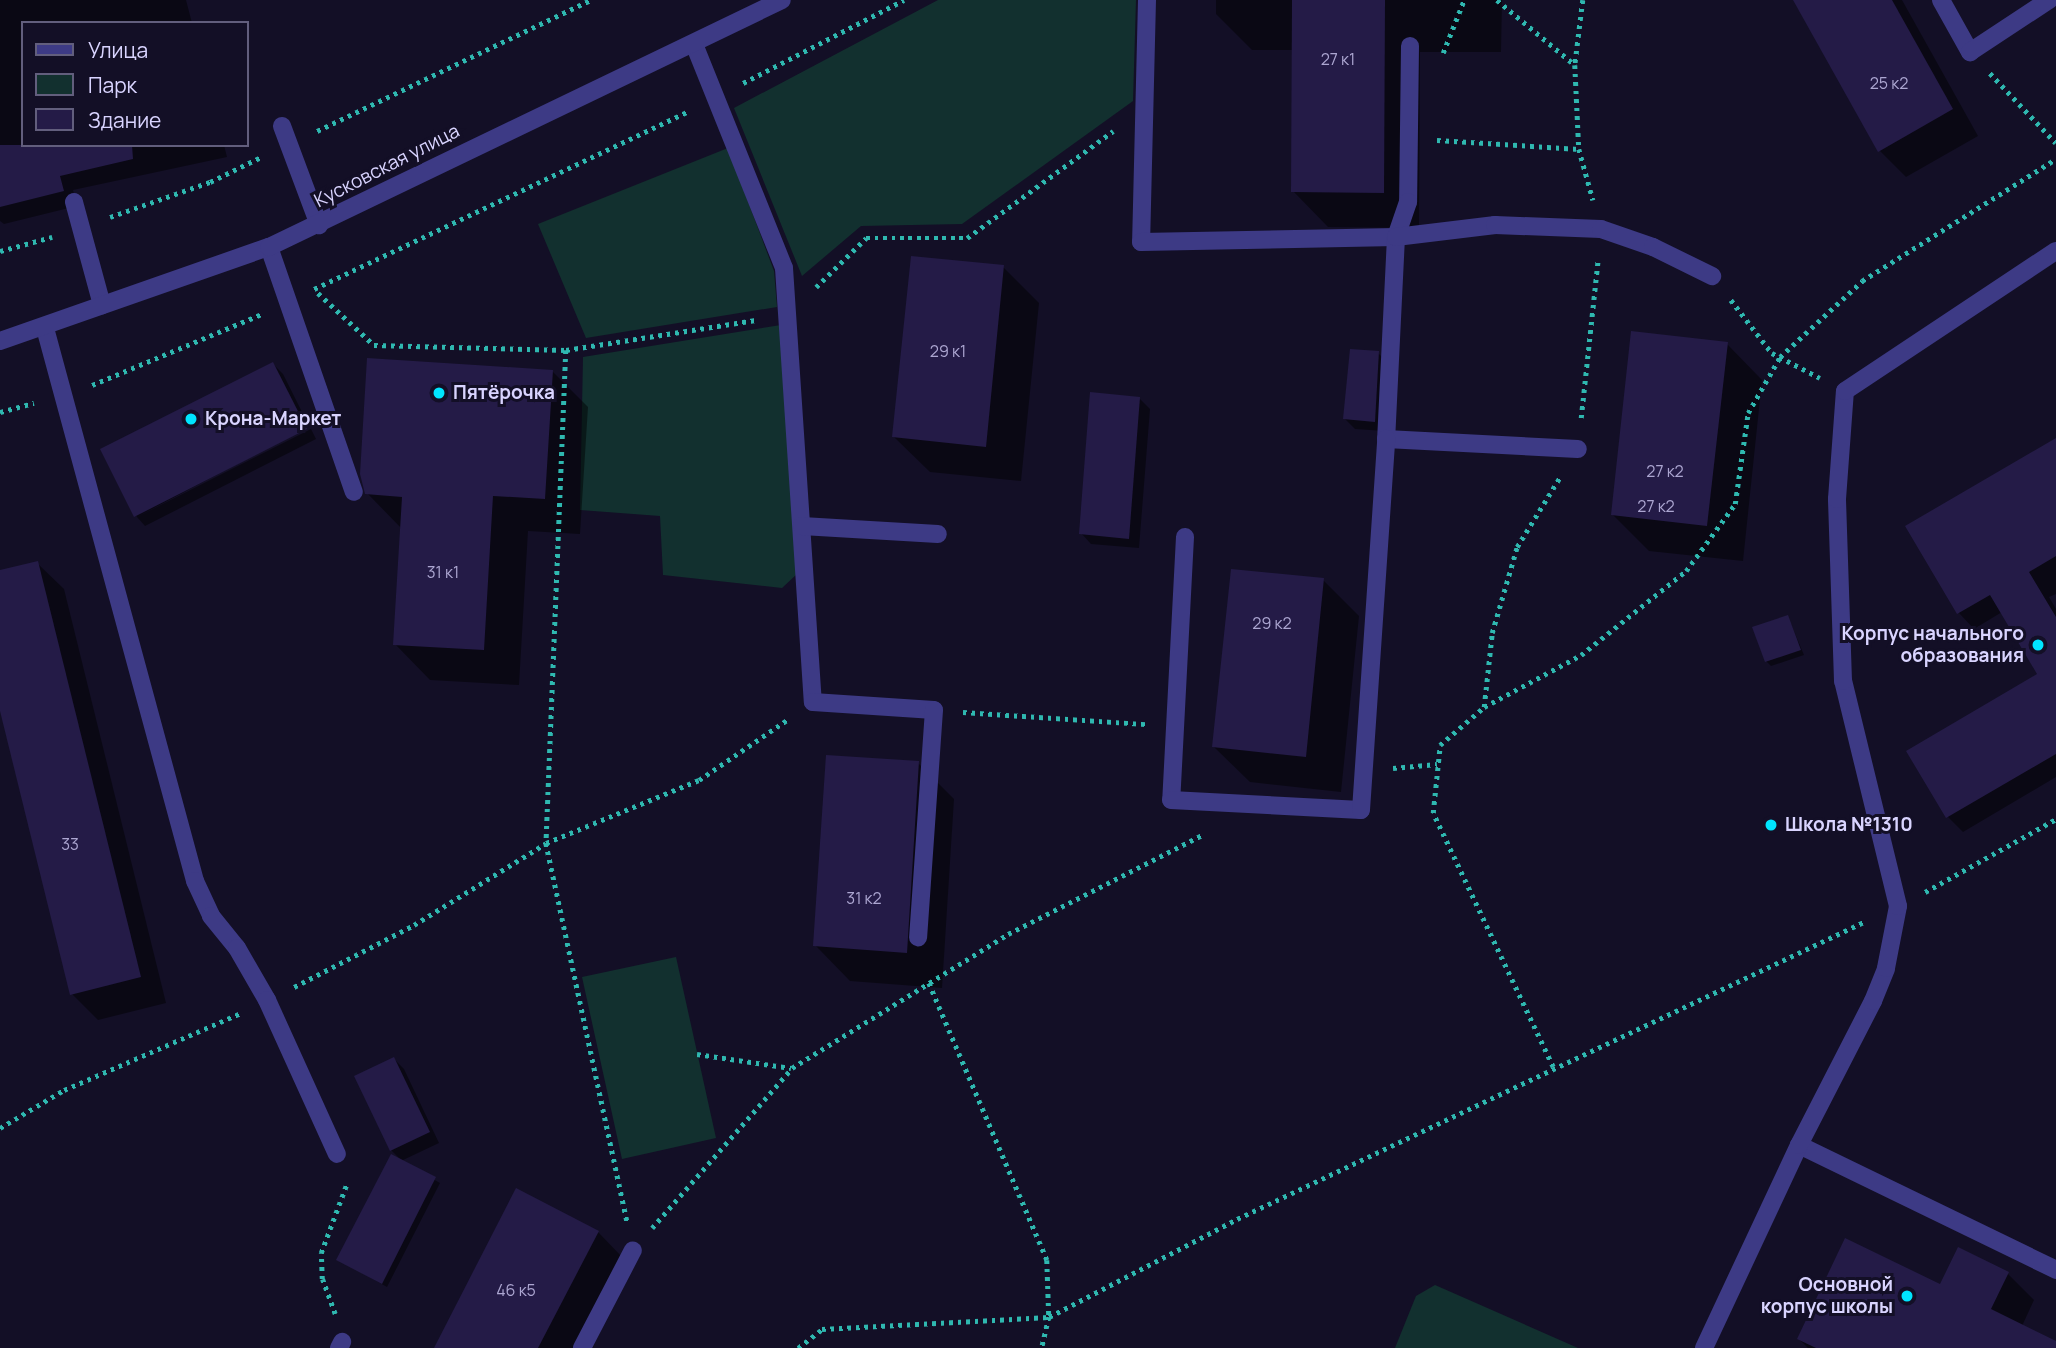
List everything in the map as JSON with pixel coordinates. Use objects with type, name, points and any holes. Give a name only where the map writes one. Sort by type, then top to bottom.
[{"type":"street","name":"Кусковская улица","points":[[0,341],[45,328],[102,305],[269,247],[319,225],[482,141],[694,44],[781,0]]},
{"type":"street","points":[[1147,0],[1141,242],[1396,237],[1495,225],[1601,229],[1653,247],[1712,275]]},
{"type":"street","points":[[1941,0],[1970,52],[2049,0]]},
{"type":"street","points":[[694,44],[784,268],[813,702],[934,710],[918,937]]},
{"type":"street","points":[[1185,537],[1171,800],[1361,810],[1386,439],[1396,237],[1408,202],[1410,46]]},
{"type":"street","points":[[282,126],[319,225]]},
{"type":"street","points":[[74,202],[102,305]]},
{"type":"street","points":[[269,247],[286,303],[354,492]]},
{"type":"street","points":[[1704,1348],[1798,1145],[1873,1001],[1886,968],[1898,906],[1843,681],[1837,499],[1845,391],[2056,251]]},
{"type":"street","points":[[45,328],[66,396],[195,881],[211,916],[237,948],[267,1000],[337,1154]]},
{"type":"street","points":[[1386,439],[1578,449]]},
{"type":"street","points":[[802,526],[938,534]]},
{"type":"street","points":[[1798,1145],[2056,1270]]},
{"type":"street","points":[[582,1348],[633,1250]]},
{"type":"path","points":[[0,412],[66,396],[286,303],[716,98],[904,0]]},
{"type":"path","points":[[1497,0],[1575,65]]},
{"type":"path","points":[[1970,52],[2056,143]]},
{"type":"path","points":[[314,289],[374,345],[566,350],[788,315],[866,238],[967,238],[1144,107]]},
{"type":"path","points":[[1409,139],[1579,149]]},
{"type":"path","points":[[1553,1067],[1433,813],[1440,744],[1484,707],[1581,655],[1686,570],[1735,504],[1748,413],[1780,357],[1862,281],[2056,159]]},
{"type":"path","points":[[1712,275],[1772,353],[1845,391]]},
{"type":"path","points":[[566,350],[546,844],[633,1250]]},
{"type":"path","points":[[1484,707],[1492,632],[1517,547],[1578,449]]},
{"type":"path","points":[[0,1128],[64,1090],[185,1041],[414,925],[546,844],[699,780],[813,702]]},
{"type":"path","points":[[934,710],[1174,726]]},
{"type":"path","points":[[1364,770],[1437,764]]},
{"type":"path","points":[[798,1348],[822,1329],[1049,1317],[1237,1219],[1553,1067],[1898,906],[2056,820]]},
{"type":"path","points":[[633,1250],[792,1068],[1008,934],[1213,829]]},
{"type":"path","points":[[929,983],[1047,1260],[1049,1317],[1042,1348]]},
{"type":"path","points":[[698,1054],[792,1068]]},
{"type":"path","points":[[337,1154],[347,1186],[321,1253],[321,1267],[341,1345]]},
{"type":"green space","points":[[938,0],[1136,0],[1133,101],[962,224],[861,226],[802,276],[734,108]]},
{"type":"green space","points":[[728,148],[774,271],[777,307],[586,338],[538,224]]},
{"type":"green space","points":[[781,325],[797,574],[782,588],[663,575],[660,516],[580,510],[583,357]]},
{"type":"green space","points":[[676,957],[716,1138],[622,1159],[582,977]]},
{"type":"green space","points":[[1435,1285],[1578,1348],[1395,1348],[1416,1296]]},
{"type":"building","points":[[1292,0],[1385,0],[1384,193],[1291,192]]},
{"type":"building","points":[[1793,0],[1892,0],[1953,109],[1878,152]]},
{"type":"building","points":[[0,145],[132,147],[133,159],[60,176],[64,191],[0,207]]},
{"type":"building","points":[[911,256],[1004,265],[986,447],[892,437]]},
{"type":"building","points":[[1631,331],[1728,342],[1707,526],[1611,515]]},
{"type":"building","points":[[1350,349],[1379,351],[1375,422],[1343,419]]},
{"type":"building","points":[[367,358],[553,370],[545,499],[493,496],[484,650],[393,645],[402,497],[365,494],[360,474]]},
{"type":"building","points":[[273,362],[307,429],[134,517],[100,449]]},
{"type":"building","points":[[1090,392],[1140,397],[1129,539],[1079,534]]},
{"type":"building","name":"Корпус начального образования","points":[[2056,438],[2056,556],[2029,572],[2056,617],[2056,754],[1946,818],[1906,751],[2037,674],[1990,595],[1957,614],[1905,526]]},
{"type":"building","points":[[38,561],[141,977],[70,995],[0,711],[0,570]]},
{"type":"building","points":[[1231,569],[1324,578],[1306,757],[1212,747]]},
{"type":"building","points":[[1788,615],[1801,650],[1765,662],[1752,627]]},
{"type":"building","points":[[826,755],[919,761],[907,953],[813,946]]},
{"type":"building","points":[[394,1057],[430,1132],[390,1151],[354,1076]]},
{"type":"building","points":[[391,1154],[436,1177],[382,1284],[336,1260]]},
{"type":"building","points":[[516,1188],[599,1231],[538,1348],[434,1348]]},
{"type":"building","name":"Основной корпус школы","points":[[1845,1238],[1940,1284],[1958,1247],[2009,1272],[1991,1309],[2056,1341],[2056,1348],[1816,1348],[1797,1339]]},
{"type":"place","name":"Пятёрочка","points":[[439,393]]},
{"type":"place","name":"Крона-Маркет","points":[[191,419]]},
{"type":"place","name":"Корпус начального образования","points":[[2038,645]]},
{"type":"place","name":"Школа №1310","points":[[1771,825]]},
{"type":"place","name":"Основной корпус школы","points":[[1907,1296]]}]
